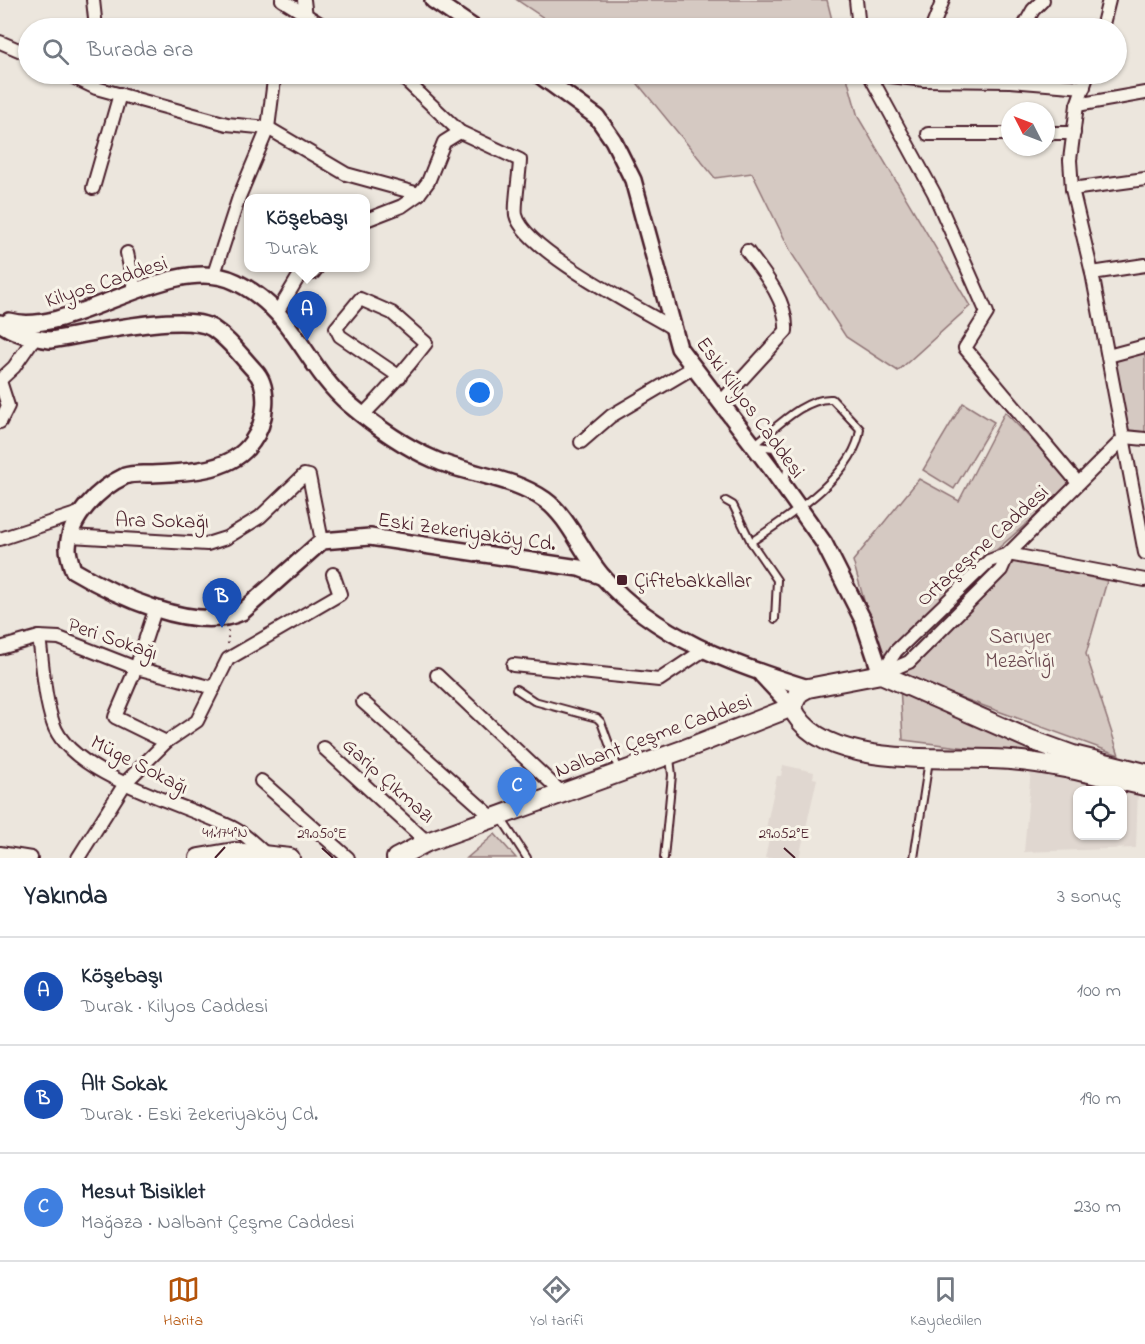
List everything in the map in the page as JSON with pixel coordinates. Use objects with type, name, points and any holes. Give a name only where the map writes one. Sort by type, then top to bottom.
[{"type":"main road","points":[[1145,773],[1073,755],[1029,739],[881,674],[808,688],[799,693],[792,707],[797,719],[811,733],[830,743],[867,756],[1012,760],[1068,768],[1145,786]]},
{"type":"main road","name":"Nalbant Çeşme Caddesi","points":[[396,858],[427,842],[792,707]]},
{"type":"main road","points":[[1012,760],[1028,750],[1029,739]]},
{"type":"main road","points":[[199,858],[234,852],[268,858],[290,858]]},
{"type":"street","points":[[93,0],[95,18]]},
{"type":"street","points":[[282,0],[306,17]]},
{"type":"street","points":[[304,0],[306,17]]},
{"type":"street","points":[[433,0],[459,18]]},
{"type":"street","points":[[856,0],[858,18]]},
{"type":"street","points":[[936,18],[943,0]]},
{"type":"street","points":[[1028,18],[1033,9],[1043,0]]},
{"type":"street","points":[[1104,18],[1109,0]]},
{"type":"street","points":[[0,42],[18,50]]},
{"type":"street","points":[[88,84],[227,124],[268,128],[346,174],[419,194]]},
{"type":"street","points":[[213,277],[238,197],[268,128],[274,84]]},
{"type":"street","name":"Eski Kilyos Caddesi","points":[[410,84],[460,132],[520,160],[516,215],[532,240],[566,264],[674,329],[679,348],[754,445],[824,543],[863,620],[881,674]]},
{"type":"street","points":[[552,84],[597,117],[613,140],[633,180],[674,329]]},
{"type":"street","points":[[876,84],[934,193],[987,313],[965,348],[1078,483]]},
{"type":"street","points":[[1062,84],[1084,87]]},
{"type":"street","points":[[1085,84],[1077,105],[1070,160],[1071,189],[1092,273],[1125,437],[1145,553]]},
{"type":"street","points":[[1077,105],[1145,93]]},
{"type":"street","points":[[93,188],[120,94]]},
{"type":"street","points":[[370,218],[402,206],[419,194],[428,182],[444,142],[460,132]]},
{"type":"street","points":[[1055,133],[1074,133]]},
{"type":"street","points":[[928,134],[1001,134]]},
{"type":"street","points":[[1071,189],[1145,179]]},
{"type":"street","points":[[721,402],[786,332],[787,321],[782,307],[767,278],[747,251]]},
{"type":"street","points":[[128,253],[135,290]]},
{"type":"street","points":[[1092,273],[1145,265]]},
{"type":"street","points":[[278,310],[299,276],[314,272]]},
{"type":"street","name":"Kilyos Caddesi","points":[[0,321],[22,325],[42,323],[135,290],[192,276],[234,280],[278,310],[316,365],[346,402],[387,434],[434,460],[517,483],[548,502],[603,577],[649,619],[704,650],[760,673],[808,688]]},
{"type":"street","points":[[363,415],[400,377],[426,343],[392,313],[360,299],[336,328],[340,336],[400,377]]},
{"type":"street","points":[[0,321],[9,329],[34,338],[50,340],[154,323],[210,327],[227,340],[261,376],[264,413],[252,442],[226,464],[186,472],[126,475],[91,500],[70,536],[68,550],[73,570],[106,590],[156,607],[191,618],[228,619],[242,612],[322,540]]},
{"type":"street","points":[[0,422],[8,406],[0,380],[14,367],[34,338]]},
{"type":"street","points":[[1108,356],[1145,346]]},
{"type":"street","points":[[581,442],[611,416],[694,367]]},
{"type":"street","points":[[1125,437],[1145,439]]},
{"type":"street","name":"Ortaçeşme Caddesi","points":[[881,674],[896,651],[989,561],[1008,554],[1125,437]]},
{"type":"street","name":"Ara Sokağı","points":[[70,536],[207,544],[226,538],[260,517],[304,475],[309,476],[322,540]]},
{"type":"street","points":[[0,539],[82,512]]},
{"type":"street","name":"Eski Zekeriyaköy Cd.","points":[[322,540],[370,537],[579,568],[603,577]]},
{"type":"street","points":[[1008,554],[1145,580]]},
{"type":"street","points":[[78,858],[126,782],[166,742],[197,721],[228,659],[340,594],[333,574]]},
{"type":"street","points":[[156,607],[136,668],[115,717],[166,742]]},
{"type":"street","name":"Peri Sokağı","points":[[0,648],[39,638],[59,638],[136,668],[214,688]]},
{"type":"street","name":"Müge Sokağı","points":[[39,638],[53,725],[66,745],[82,760],[126,782],[237,830],[268,858]]},
{"type":"street","points":[[513,665],[659,680],[704,650]]},
{"type":"street","points":[[760,673],[792,707]]},
{"type":"street","points":[[437,675],[561,792]]},
{"type":"street","points":[[363,702],[496,816]]},
{"type":"street","name":"Garip Çıkmazı","points":[[324,748],[427,842]]},
{"type":"street","points":[[261,781],[348,858]]},
{"type":"street","points":[[234,852],[237,830]]},
{"type":"street","points":[[0,853],[31,858]]},
{"type":"lane","points":[[751,542],[800,509],[822,489],[846,460],[859,438],[860,429],[832,399],[824,398],[803,408],[754,445]]},
{"type":"lane","points":[[726,501],[733,504],[751,542],[777,580],[775,619]]},
{"type":"lane","points":[[516,689],[534,701],[597,718],[601,722],[619,772]]},
{"type":"lane","points":[[664,858],[672,775],[670,754]]},
{"type":"lane","points":[[914,858],[929,756]]},
{"type":"lane","points":[[496,816],[527,858]]},
{"type":"path","points":[[228,619],[228,659]]},
{"type":"shaded area","points":[[783,765],[814,772],[813,778],[817,779],[799,858],[765,858],[769,839],[775,840],[776,836],[766,828],[777,776],[781,776]]},
{"type":"shaded area","points":[[1031,769],[1127,786],[1073,786],[1073,840],[1127,840],[1127,786],[1138,788],[1136,848],[1024,852]]},
{"type":"green space","points":[[517,0],[827,0],[832,18],[544,18]]},
{"type":"green space","points":[[638,84],[849,84],[858,117],[970,306],[898,371],[846,337],[792,254],[752,173],[715,178]]},
{"type":"green space","points":[[1145,353],[1145,436],[1127,435],[1110,357]]},
{"type":"green space","points":[[963,403],[994,422],[954,489],[923,470]]},
{"type":"green space","name":"Sarıyer Mezarlığı","points":[[1005,412],[1073,483],[977,567],[882,665],[853,561],[919,479],[959,501]]},
{"type":"green space","name":"Sarıyer Mezarlığı","points":[[1015,561],[1107,581],[1086,654],[1119,755],[896,674],[909,668]]},
{"type":"green space","name":"Sarıyer Mezarlığı","points":[[900,685],[1058,759],[903,740]]},
{"type":"green space","points":[[495,834],[516,858],[467,858]]},
{"type":"place","name":"Köşebaşı","points":[[307,341]]},
{"type":"place","name":"Çiftebakkallar","points":[[622,580]]},
{"type":"place","name":"Alt Sokak","points":[[222,628]]},
{"type":"place","name":"Mesut Bisiklet","points":[[517,817]]}]
